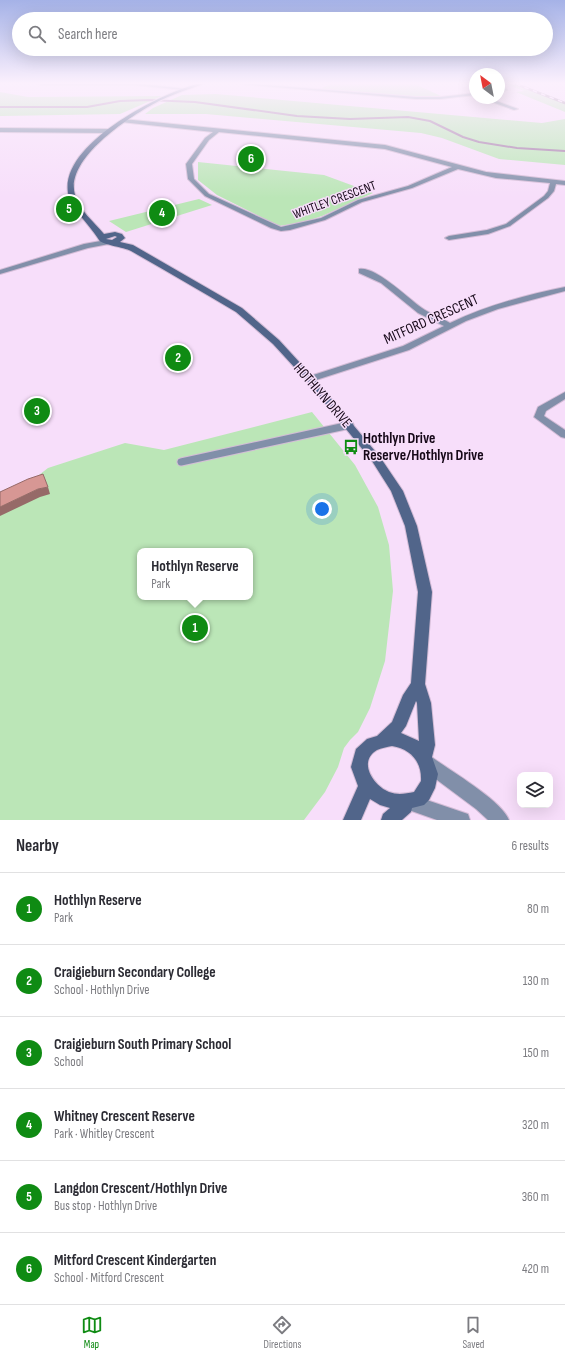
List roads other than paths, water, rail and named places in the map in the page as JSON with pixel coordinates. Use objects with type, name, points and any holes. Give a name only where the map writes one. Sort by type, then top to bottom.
[{"type":"street","points":[[105,240],[80,210],[71,193],[75,171],[84,154],[109,131],[121,122]]},
{"type":"street","points":[[135,122],[385,147],[412,152],[458,168],[502,177],[565,183]]},
{"type":"street","points":[[1,131],[109,131]]},
{"type":"street","name":"WHITLEY CRESCENT","points":[[217,131],[207,139],[189,164],[192,181],[211,198],[273,227],[281,229],[323,219],[360,201],[410,187],[458,168]]},
{"type":"street","points":[[449,238],[488,232],[508,225],[546,197],[551,191],[553,182]]},
{"type":"street","points":[[93,224],[113,234],[105,240]]},
{"type":"street","name":"HOTHLYN DRIVE","points":[[113,234],[120,235],[130,247]]},
{"type":"street","points":[[0,272],[105,240],[121,238]]},
{"type":"street","name":"HOTHLYN DRIVE","points":[[105,240],[130,247],[239,310],[276,342],[310,378],[350,425],[397,490],[410,526],[425,592],[418,684],[424,703],[427,745],[425,760]]},
{"type":"street","points":[[362,271],[384,280],[421,311],[450,326]]},
{"type":"street","name":"MITFORD CRESCENT","points":[[310,378],[407,348],[494,306],[526,297],[565,289]]},
{"type":"street","points":[[565,395],[542,409],[539,417],[565,435]]},
{"type":"street","name":"HOTHLYN DRIVE","points":[[383,740],[398,726],[408,700],[418,684]]},
{"type":"street","points":[[389,820],[409,804],[421,797],[428,788],[430,778],[429,767],[418,750],[401,740],[392,739],[383,740],[367,747],[359,762],[358,771],[360,780],[365,789],[373,797],[383,803],[394,806],[409,804],[462,820]]},
{"type":"street","points":[[425,760],[482,803],[501,820]]},
{"type":"street","points":[[350,820],[357,810],[365,789]]},
{"type":"lane","points":[[181,462],[350,425]]},
{"type":"waterway","points":[[433,122],[463,137],[479,142],[517,148],[565,151]]},
{"type":"place","name":"Mitford Crescent Kindergarten","points":[[251,159]]},
{"type":"place","name":"Langdon Crescent/Hothlyn Drive","points":[[69,209]]},
{"type":"place","name":"Whitney Crescent Reserve","points":[[162,213]]},
{"type":"place","name":"Craigieburn Secondary College","points":[[178,358]]},
{"type":"place","name":"Craigieburn South Primary School","points":[[37,411]]},
{"type":"place","name":"Hothlyn Drive Reserve/Hothlyn Drive","points":[[351,447]]},
{"type":"place","name":"Hothlyn Reserve","points":[[195,628]]}]
